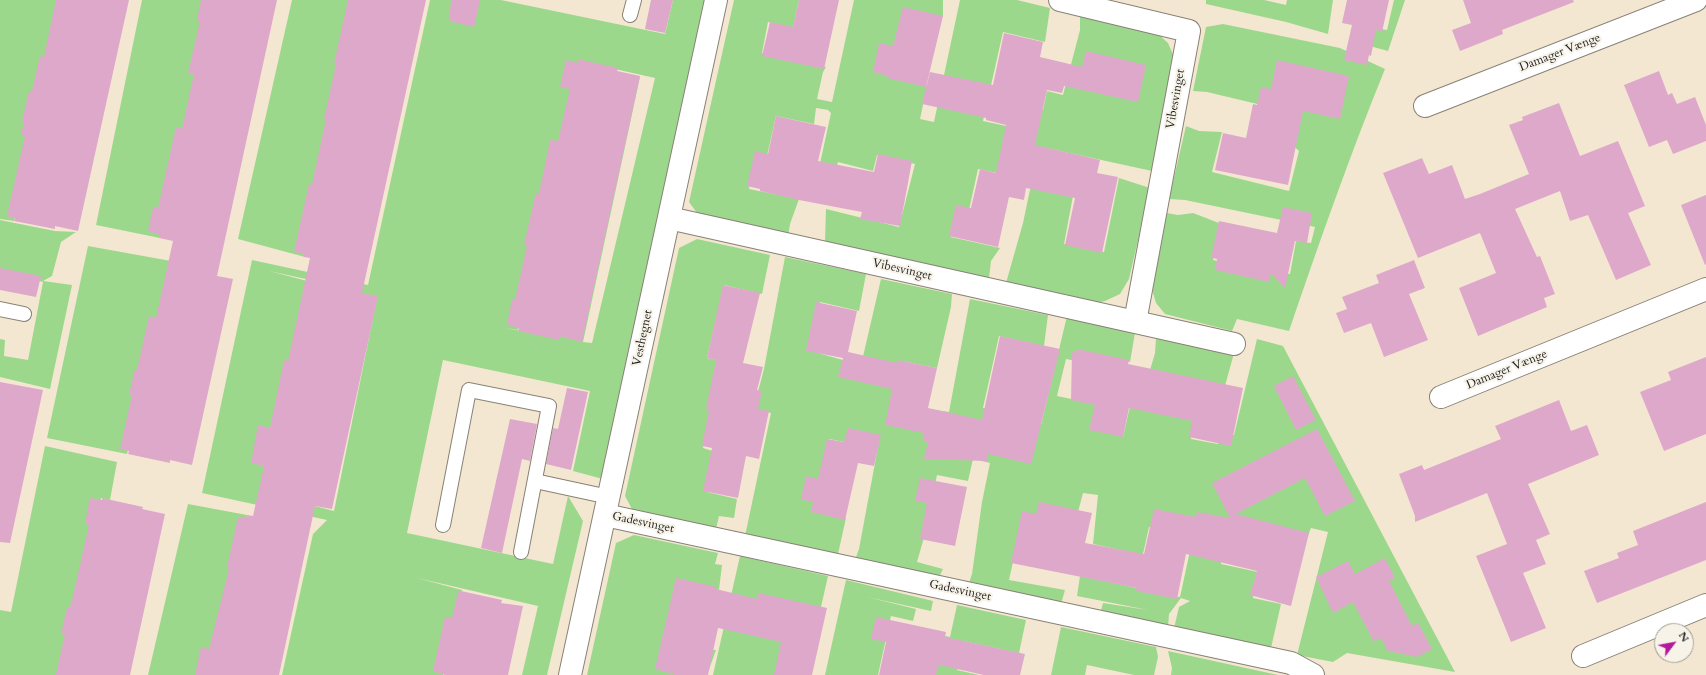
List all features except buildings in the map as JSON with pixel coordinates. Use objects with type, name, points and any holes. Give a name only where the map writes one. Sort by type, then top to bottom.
[{"type":"street","name":"Vesthegnet","points":[[570,675],[716,0]]},
{"type":"street","name":"Vibesvinget","points":[[1060,0],[1189,31],[1135,322]]},
{"type":"street","name":"Damager Vænge","points":[[1425,106],[1696,0]]},
{"type":"street","name":"Vibesvinget","points":[[669,218],[1234,344]]},
{"type":"street","name":"Damager Vænge","points":[[1441,397],[1706,289]]},
{"type":"street","name":"Gadesvinget","points":[[607,506],[1291,663],[1313,675]]},
{"type":"street","points":[[1583,656],[1706,605]]},
{"type":"lane","points":[[630,15],[634,0]]},
{"type":"lane","points":[[0,308],[24,314]]},
{"type":"lane","points":[[442,525],[469,390],[549,406],[521,552]]},
{"type":"lane","points":[[535,481],[607,506]]},
{"type":"green space","points":[[0,0],[60,0],[14,221],[0,219]]},
{"type":"green space","points":[[142,0],[210,0],[160,238],[96,225]]},
{"type":"green space","points":[[292,0],[359,0],[305,257],[238,239]]},
{"type":"green space","points":[[430,0],[501,0],[665,34],[673,0],[705,0],[603,479],[573,471],[590,391],[443,360],[407,533],[553,564],[568,496],[583,521],[547,675],[522,675],[538,606],[417,578],[462,590],[443,675],[282,675],[313,534],[327,520],[202,493],[252,260],[368,285]],"holes":[[[579,61],[655,78],[592,343],[583,342],[640,77],[617,73],[558,338],[505,328],[518,330]],[[269,271],[356,290],[355,293],[377,298],[334,511],[311,505],[315,283]]]},
{"type":"green space","points":[[734,0],[799,0],[793,28],[768,22],[762,53],[826,67],[823,72],[817,99],[832,102],[854,0],[943,0],[943,16],[888,77],[927,86],[920,119],[934,122],[960,0],[1017,0],[1050,8],[1045,42],[1003,32],[983,121],[1025,130],[1031,106],[1043,110],[1047,91],[1063,95],[1080,30],[1080,15],[1155,31],[1168,43],[1175,59],[1152,171],[1037,146],[1078,169],[1064,244],[1104,252],[1119,178],[1150,188],[1129,279],[1120,294],[1105,301],[1095,303],[1006,283],[1023,223],[1032,180],[978,169],[969,210],[957,208],[951,237],[1000,248],[991,261],[989,278],[825,242],[826,209],[899,227],[915,164],[877,155],[873,171],[838,162],[836,170],[819,168],[831,113],[828,110],[816,108],[814,124],[776,116],[767,156],[756,153],[749,189],[799,199],[790,224],[788,236],[700,217],[689,202]]},
{"type":"green space","points":[[1206,0],[1264,0],[1286,5],[1287,0],[1333,0],[1328,34],[1286,22],[1206,4]]},
{"type":"green space","points":[[1394,0],[1405,0],[1388,51],[1351,41],[1355,24],[1387,30]]},
{"type":"green space","points":[[1223,24],[1340,48],[1385,69],[1335,199],[1289,331],[1237,319],[1232,331],[1165,314],[1156,303],[1151,286],[1167,213],[1178,215],[1193,213],[1219,223],[1213,260],[1290,274],[1296,241],[1311,243],[1315,227],[1185,200],[1169,199],[1186,126],[1199,131],[1222,132],[1212,172],[1289,191],[1299,151],[1290,143],[1295,113],[1207,92],[1193,91],[1206,27]]},
{"type":"green space","points":[[0,220],[55,231],[76,232],[61,242],[52,276],[43,281],[72,285],[50,389],[0,377],[0,339],[5,340],[4,356],[28,360],[43,282],[0,270]]},
{"type":"green space","points":[[697,239],[770,255],[762,294],[724,285],[707,358],[746,365],[756,399],[764,369],[785,257],[866,274],[859,311],[820,302],[807,350],[861,365],[881,279],[952,294],[951,307],[937,368],[902,361],[889,424],[929,409],[949,412],[970,299],[1048,315],[1044,346],[999,336],[983,408],[1028,419],[1041,425],[1067,316],[1135,333],[1130,362],[1078,351],[1076,361],[1066,359],[1057,396],[1081,401],[1086,378],[1123,437],[1130,406],[1148,377],[1155,353],[1156,338],[1234,353],[1225,386],[1195,421],[1191,439],[1218,444],[1221,433],[1234,435],[1257,339],[1283,346],[1455,672],[1347,653],[1333,662],[1297,655],[1328,532],[1311,528],[1307,538],[1227,536],[1221,564],[1258,572],[1253,598],[1281,604],[1271,648],[1174,628],[1179,607],[1190,601],[1181,598],[1169,614],[1168,627],[1100,614],[1103,603],[1148,610],[1077,596],[1080,576],[1180,597],[1193,537],[1149,527],[1139,572],[1125,551],[1093,544],[1098,495],[1083,493],[1078,512],[1037,516],[1013,562],[1009,580],[1065,590],[1061,604],[969,583],[972,574],[982,502],[990,463],[973,459],[968,481],[937,475],[917,562],[943,569],[939,577],[855,560],[859,549],[880,436],[860,445],[829,439],[814,512],[846,518],[838,554],[745,536],[771,413],[757,410],[709,417],[703,448],[716,452],[707,492],[737,499],[734,518],[719,516],[716,529],[633,511],[625,496],[679,248]]},
{"type":"green space","points":[[88,246],[171,261],[127,454],[47,438]]},
{"type":"green space","points":[[45,446],[117,462],[110,500],[101,498],[64,675],[0,675],[0,610],[11,612]]},
{"type":"green space","points":[[188,504],[247,515],[211,675],[148,675]]},
{"type":"green space","points":[[634,535],[718,553],[715,564],[722,565],[719,590],[677,579],[705,649],[716,650],[707,675],[587,675],[616,543]]},
{"type":"green space","points":[[740,556],[828,576],[821,607],[784,641],[809,675],[713,675]]},
{"type":"green space","points":[[846,580],[933,601],[931,611],[867,597],[916,609],[913,621],[891,616],[878,675],[825,675]]},
{"type":"green space","points":[[957,605],[1026,620],[1019,653],[963,641],[957,670],[979,675],[916,675],[925,632],[950,637]]},
{"type":"green space","points":[[1061,627],[1156,647],[1158,657],[1154,675],[1134,675],[1087,665],[1085,675],[1051,675]]},
{"type":"green space","points":[[1168,651],[1278,675],[1171,675],[1172,668]]}]
